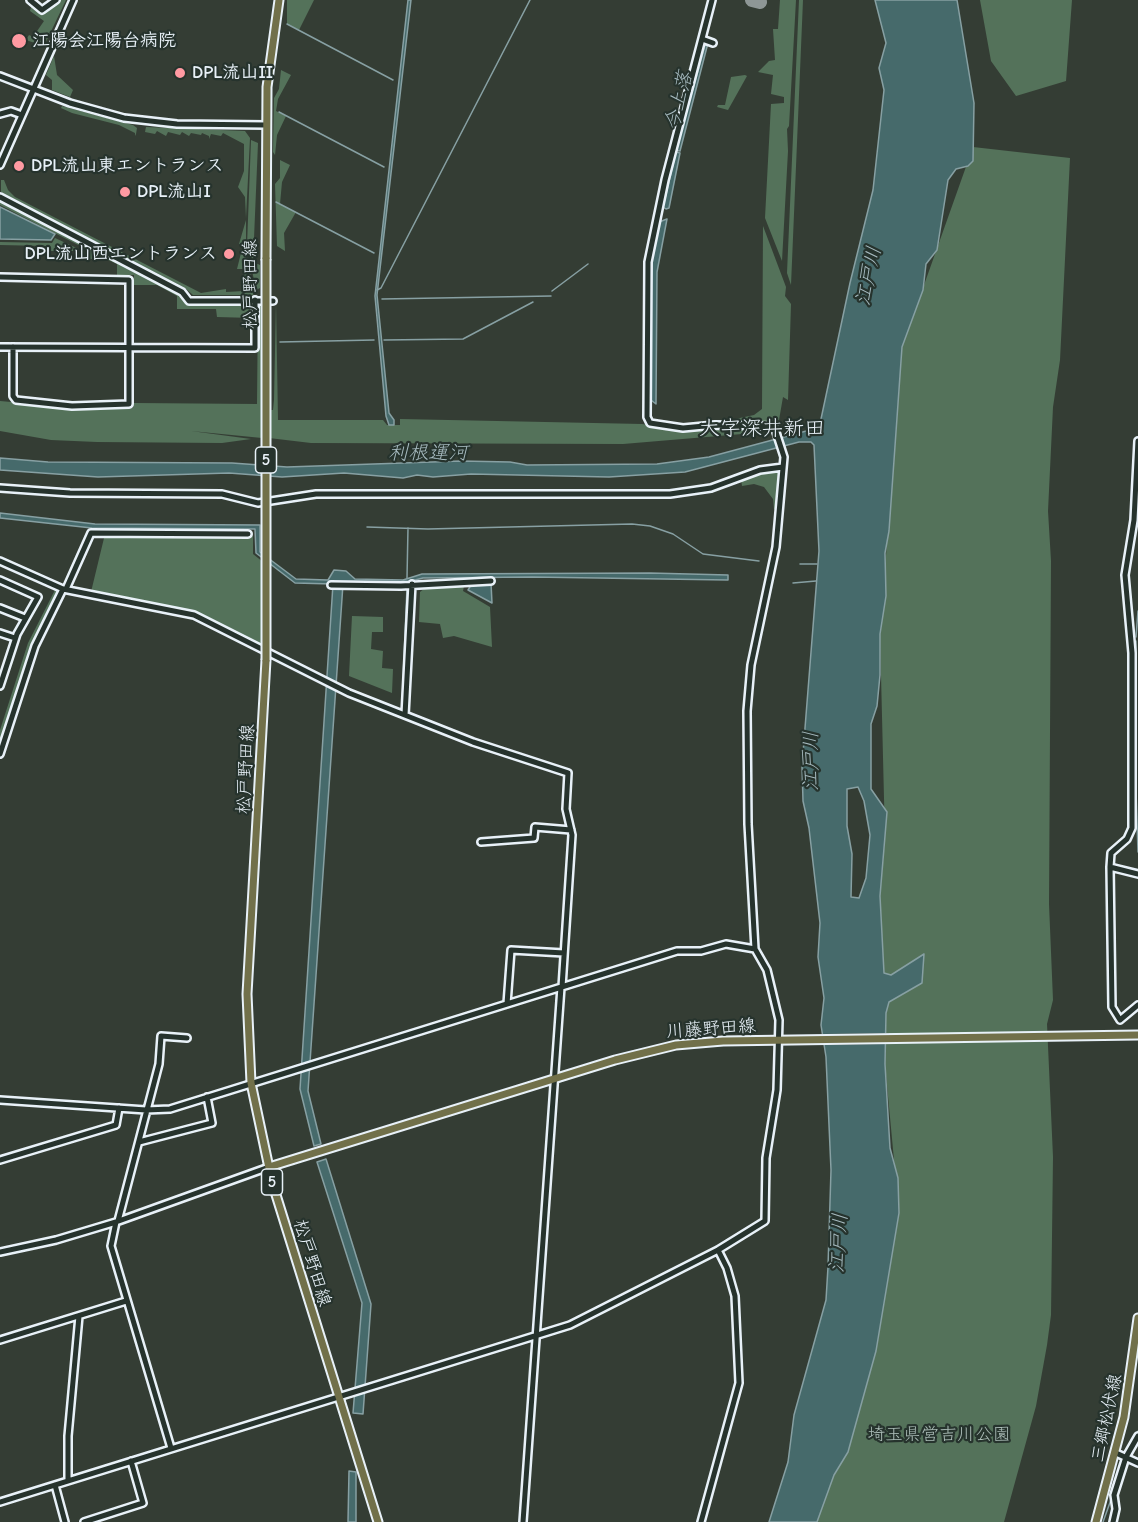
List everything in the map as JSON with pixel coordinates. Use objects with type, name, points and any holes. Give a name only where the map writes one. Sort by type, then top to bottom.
[{"type":"main road","name":"松戸野田線","points":[[279,0],[270,59],[266,125],[266,660],[247,994],[251,1083],[269,1167],[378,1522]]},
{"type":"main road","name":"川藤野田線","points":[[269,1167],[650,1050],[709,1041],[1136,1035]]},
{"type":"main road","name":"三郷松伏線","points":[[1096,1522],[1116,1453],[1136,1349],[1138,1318]]},
{"type":"street","points":[[30,0],[42,10],[56,0]]},
{"type":"street","points":[[0,165],[73,0]]},
{"type":"street","points":[[0,1502],[537,1336],[584,1319],[718,1250],[765,1221],[766,1158],[782,1040],[769,975],[754,949],[748,824],[747,696],[776,547],[784,458],[776,427],[715,425],[683,428],[650,423],[647,417],[648,262],[708,41],[712,0]]},
{"type":"street","points":[[0,76],[88,109],[142,121],[266,125]]},
{"type":"street","points":[[0,114],[11,111],[22,116]]},
{"type":"street","points":[[0,196],[182,292],[189,301],[273,301]]},
{"type":"street","points":[[0,278],[129,280],[130,402],[125,406],[55,405],[16,400],[13,396],[13,347]]},
{"type":"street","points":[[0,347],[255,348],[255,300]]},
{"type":"street","points":[[1137,1005],[1122,1019],[1119,1019],[1113,1012],[1110,867],[1111,853],[1131,832],[1135,788],[1132,640],[1125,575],[1134,520],[1138,441]]},
{"type":"street","points":[[0,488],[70,493],[222,494],[258,503],[316,494],[670,494],[711,488],[760,470],[783,467]]},
{"type":"street","points":[[0,752],[35,646],[91,532],[248,534]]},
{"type":"street","points":[[0,561],[65,589],[194,615],[339,688],[510,755],[568,773],[565,800],[571,830],[564,953],[523,1522]]},
{"type":"street","points":[[0,580],[38,597],[15,638],[0,686]]},
{"type":"street","points":[[331,585],[491,581]]},
{"type":"street","points":[[405,715],[412,584]]},
{"type":"street","points":[[0,608],[26,618]]},
{"type":"street","points":[[0,633],[15,638]]},
{"type":"street","points":[[0,659],[7,661]]},
{"type":"street","points":[[481,842],[534,838],[535,827],[571,830]]},
{"type":"street","points":[[1110,867],[1138,874]]},
{"type":"street","points":[[0,1100],[170,1110],[685,950],[701,951],[726,944],[754,949]]},
{"type":"street","points":[[507,1004],[511,950],[564,953]]},
{"type":"street","points":[[171,1448],[111,1246],[159,1064],[161,1036],[187,1038]]},
{"type":"street","points":[[139,1142],[212,1122],[207,1097]]},
{"type":"street","points":[[0,1160],[116,1125],[119,1108]]},
{"type":"street","points":[[0,1252],[56,1240],[117,1221],[269,1167]]},
{"type":"street","points":[[701,1522],[739,1383],[735,1296],[727,1268],[718,1250]]},
{"type":"street","points":[[0,1340],[126,1301]]},
{"type":"street","points":[[68,1481],[68,1436],[80,1316]]},
{"type":"street","points":[[1113,1522],[1116,1509],[1114,1495],[1126,1457],[1138,1436]]},
{"type":"street","points":[[1116,1453],[1138,1463]]},
{"type":"street","points":[[84,1522],[143,1503],[131,1461]]},
{"type":"street","points":[[54,1485],[65,1522]]},
{"type":"green space","points":[[57,0],[66,0],[44,46],[26,40],[29,35],[33,37],[44,21],[30,11],[32,3],[44,11]]},
{"type":"green space","points":[[287,0],[314,0],[299,30],[287,24]]},
{"type":"green space","points":[[780,0],[796,0],[787,129],[788,151],[782,261],[765,218],[771,104],[784,103],[784,97],[771,94],[773,75],[758,72],[769,61],[775,60],[773,29],[778,29]]},
{"type":"green space","points":[[799,0],[803,0],[791,285],[787,273]]},
{"type":"green space","points":[[980,0],[1072,0],[1066,81],[1016,96],[991,61]]},
{"type":"green space","points":[[54,56],[57,75],[73,90],[70,97],[52,90],[52,80],[46,75]]},
{"type":"green space","points":[[281,70],[291,75],[278,99],[276,111],[286,116],[277,135],[275,155],[273,152],[274,98],[279,89]]},
{"type":"green space","points":[[747,76],[728,110],[717,107],[725,105],[731,77]]},
{"type":"green space","points":[[62,106],[133,125],[137,128],[136,134],[135,136],[135,133],[119,125],[72,113],[61,108]]},
{"type":"green space","points":[[146,127],[245,131],[250,138],[246,218],[245,197],[238,187],[244,171],[244,144],[223,133],[221,136],[211,134],[209,139],[209,136],[202,133],[201,135],[191,133],[189,136],[182,132],[180,135],[168,132],[166,136],[157,131],[155,134],[145,132]]},
{"type":"green space","points":[[251,140],[258,143],[253,262],[260,265],[260,288],[256,290],[247,246]]},
{"type":"green space","name":"埼玉県営吉川公園","points":[[973,147],[1070,158],[1060,360],[1053,407],[1048,511],[1051,561],[1049,904],[1053,1000],[1047,1024],[1053,1157],[1051,1315],[1036,1406],[1004,1522],[817,1522],[876,1351],[899,1213],[885,1064],[886,1013],[880,896],[885,839],[880,634],[902,347]]},
{"type":"green space","points":[[280,160],[290,165],[282,182],[280,204],[296,212],[284,233],[285,251],[277,246],[275,184],[280,178]]},
{"type":"green space","points":[[1,180],[4,180],[8,190],[15,197],[201,293],[226,289],[226,292],[244,291],[244,269],[237,269],[243,245],[239,244],[246,220],[246,258],[255,291],[253,295],[193,295],[185,288],[1,192]]},
{"type":"green space","points":[[0,200],[181,294],[187,303],[251,303],[253,318],[217,317],[216,309],[177,309],[177,296],[157,285],[134,285],[134,275],[117,275],[117,264],[106,259],[90,259],[90,251],[0,205]]},
{"type":"green space","points":[[763,226],[786,287],[785,296],[791,304],[788,400],[783,397],[779,420],[770,424],[683,426],[665,423],[663,420],[683,425],[721,422],[754,415],[762,409]]},
{"type":"green space","points":[[55,238],[83,251],[46,251],[46,246],[0,245],[0,242],[52,243]]},
{"type":"green space","points":[[258,302],[263,302],[262,438],[191,431],[251,439],[222,443],[97,442],[51,440],[0,431],[0,401],[77,408],[133,408],[134,403],[257,404]]},
{"type":"green space","points":[[276,302],[278,420],[383,420],[387,425],[400,425],[400,419],[642,424],[684,429],[767,428],[742,434],[623,444],[311,443],[269,438],[269,410],[273,410],[274,400]]},
{"type":"green space","points":[[775,469],[779,473],[777,509],[774,509],[773,499],[764,487],[754,484],[742,486],[741,479]]},
{"type":"green space","points":[[105,534],[253,536],[253,554],[263,562],[262,647],[195,614],[91,592]]},
{"type":"green space","points":[[464,586],[463,591],[490,607],[492,647],[454,636],[443,638],[440,624],[419,622],[420,592],[425,588]]},
{"type":"green space","points":[[56,588],[59,592],[32,648],[0,743],[0,730],[28,643]]},
{"type":"green space","points":[[352,616],[383,617],[383,632],[372,632],[371,649],[383,651],[382,668],[393,669],[392,693],[349,676]]},
{"type":"water","points":[[408,0],[411,0],[377,295],[389,413],[394,420],[394,425],[389,425],[386,416],[375,296]]},
{"type":"water","name":"江戸川","points":[[875,0],[957,0],[974,103],[973,161],[968,166],[956,169],[948,180],[937,250],[926,264],[923,290],[902,347],[889,531],[885,553],[886,596],[880,634],[880,675],[877,706],[871,724],[871,789],[887,812],[880,896],[884,973],[891,975],[924,954],[922,983],[889,1002],[886,1013],[885,1064],[890,1148],[898,1178],[899,1213],[876,1351],[848,1452],[834,1475],[817,1522],[769,1522],[788,1462],[794,1415],[826,1300],[828,1267],[831,1170],[826,1057],[821,1025],[824,998],[818,957],[820,923],[809,828],[803,801],[802,766],[819,551],[814,445],[811,442],[799,442],[685,472],[609,477],[471,474],[433,477],[417,475],[403,478],[344,473],[282,477],[229,473],[98,477],[0,470],[0,458],[48,462],[232,463],[287,467],[461,461],[510,462],[527,465],[657,464],[709,457],[810,430],[821,419],[850,283],[873,190],[884,90],[879,68],[886,43]],"holes":[[[858,787],[864,801],[870,835],[866,878],[859,898],[851,897],[852,854],[847,826],[847,789]]]},
{"type":"water","points":[[706,42],[708,43],[680,151],[676,150]]},
{"type":"water","points":[[676,152],[680,153],[669,208],[666,209],[663,207]]},
{"type":"water","points":[[0,207],[55,234],[51,240],[0,239]]},
{"type":"water","points":[[667,219],[657,272],[656,404],[651,400],[651,261],[659,222]]},
{"type":"water","points":[[0,513],[95,524],[260,525],[260,552],[296,579],[328,580],[334,570],[346,571],[355,579],[403,580],[422,574],[650,573],[728,575],[728,580],[423,578],[399,584],[343,584],[308,1091],[321,1144],[314,1146],[300,1089],[333,584],[295,583],[256,553],[255,529],[92,528],[0,518]]},
{"type":"water","points":[[491,583],[492,603],[468,590],[471,585]]},
{"type":"water","points":[[326,1159],[371,1304],[363,1414],[353,1413],[362,1303],[317,1162]]},
{"type":"water","points":[[349,1471],[356,1472],[356,1522],[348,1522]]},
{"type":"pier","points":[[889,1033],[889,1044],[821,1045],[820,1034]]},
{"type":"waterway","points":[[377,290],[381,288],[530,0]]},
{"type":"waterway","points":[[287,24],[393,80]]},
{"type":"waterway","points":[[279,112],[384,167]]},
{"type":"waterway","points":[[276,202],[374,253]]},
{"type":"waterway","points":[[552,291],[588,264]]},
{"type":"waterway","points":[[382,299],[551,296]]},
{"type":"waterway","points":[[384,340],[463,339],[533,302]]},
{"type":"waterway","points":[[280,342],[374,340]]},
{"type":"waterway","points":[[367,527],[428,529],[632,524],[650,526],[673,534],[703,554],[759,561]]},
{"type":"waterway","points":[[407,578],[408,528]]},
{"type":"waterway","points":[[800,564],[817,564]]},
{"type":"waterway","points":[[793,583],[816,581]]},
{"type":"waterway","points":[[402,704],[407,588]]},
{"type":"waterway","points":[[1136,637],[1138,611]]},
{"type":"waterway","points":[[1136,641],[1136,785]]},
{"type":"waterway","points":[[1136,790],[1138,852]]},
{"type":"waterway","points":[[1130,1445],[1138,1431]]},
{"type":"waterway","points":[[1103,1522],[1112,1497]]},
{"type":"taxiway","points":[[752,0],[760,2]]},
{"type":"place","name":"江陽会江陽台病院","points":[[19,41]]},
{"type":"place","name":"DPL流山II","points":[[180,73]]},
{"type":"place","name":"DPL流山東エントランス","points":[[19,166]]},
{"type":"place","name":"DPL流山I","points":[[125,192]]},
{"type":"place","name":"DPL流山西エントランス","points":[[229,254]]},
{"type":"district","name":"大字深井新田","points":[[762,429]]},
{"type":"water label","name":"今上落","points":[[679,101]]},
{"type":"water label","name":"利根運河","points":[[428,453]]}]
